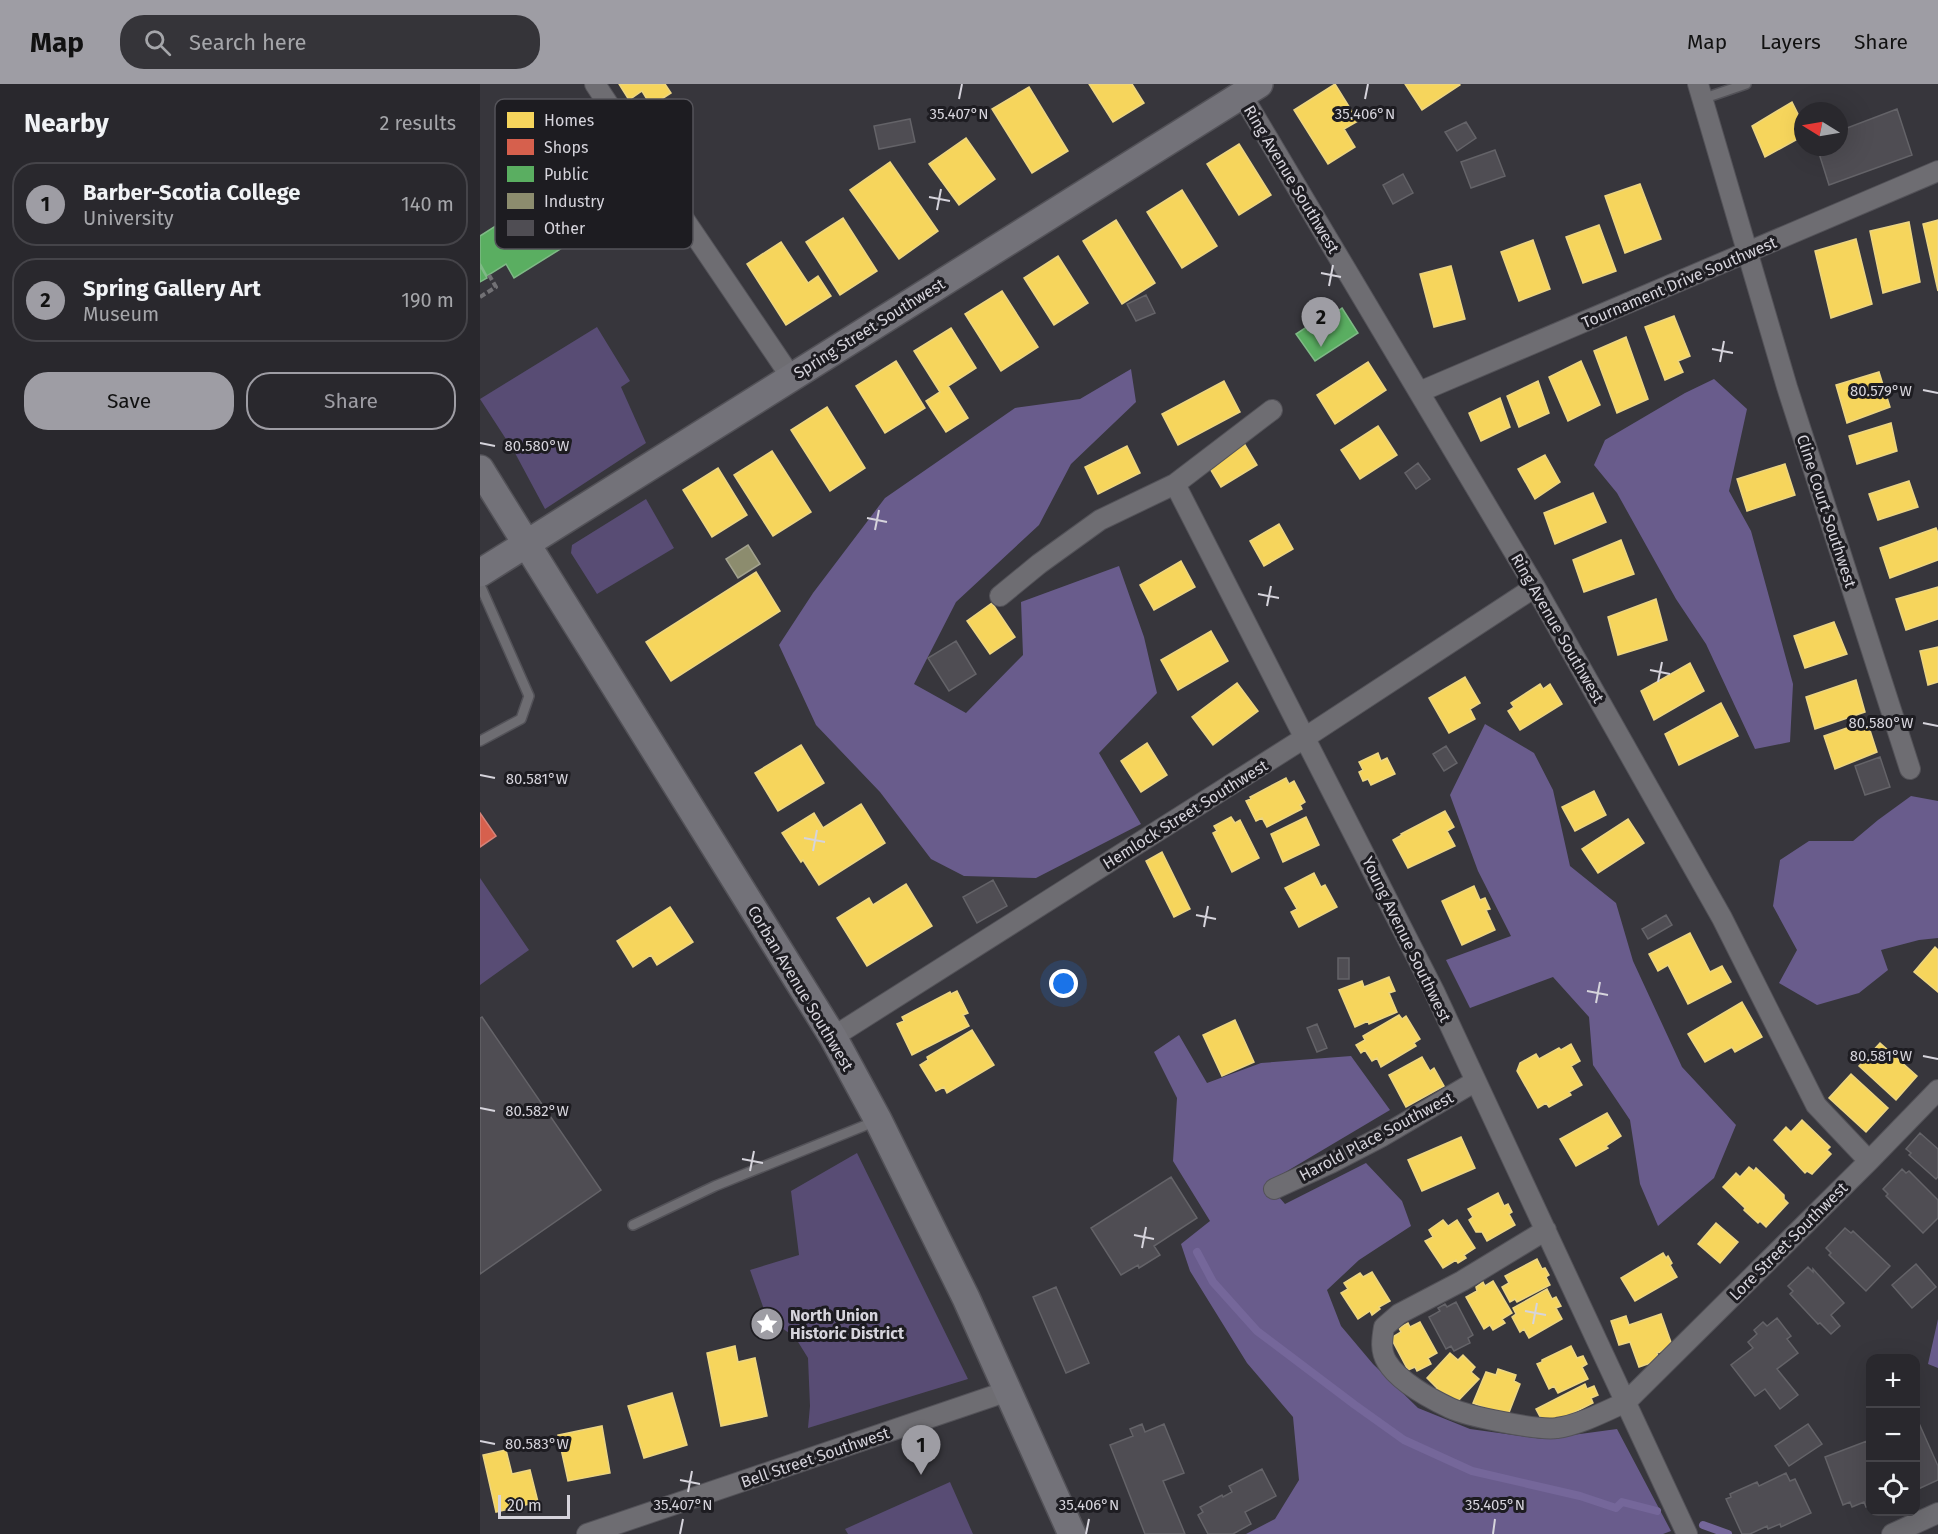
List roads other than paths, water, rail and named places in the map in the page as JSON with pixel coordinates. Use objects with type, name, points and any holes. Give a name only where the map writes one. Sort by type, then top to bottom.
[{"type":"street","points":[[595,84],[605,99]]},
{"type":"street","name":"Spring Street Southwest","points":[[480,573],[1250,89]]},
{"type":"street","name":"Ring Avenue Southwest","points":[[1250,89],[1419,392],[1535,586],[1722,918],[1816,1105],[1869,1161]]},
{"type":"street","name":"Cline Court Southwest","points":[[1700,92],[1787,387],[1910,769]]},
{"type":"street","name":"Tournament Drive Southwest","points":[[1419,392],[1938,171]]},
{"type":"street","points":[[693,233],[791,377]]},
{"type":"street","points":[[1000,596],[1039,564],[1100,520],[1175,484],[1272,410]]},
{"type":"street","name":"Corban Avenue Southwest","points":[[480,468],[833,1037],[878,1120],[966,1299],[1072,1534]]},
{"type":"street","name":"Young Avenue Southwest","points":[[1175,484],[1434,991],[1546,1230],[1631,1396],[1687,1534]]},
{"type":"street","name":"Hemlock Street Southwest","points":[[833,1037],[1306,737],[1535,586]]},
{"type":"street","name":"Harold Place Southwest","points":[[1274,1189],[1381,1137],[1476,1081]]},
{"type":"street","name":"Lore Street Southwest","points":[[1546,1230],[1462,1281],[1399,1314],[1384,1327],[1381,1345],[1387,1363],[1404,1381],[1452,1409],[1529,1427],[1557,1428],[1596,1416],[1631,1396],[1938,1090]]},
{"type":"street","name":"Bell Street Southwest","points":[[587,1534],[1008,1391]]},
{"type":"street","points":[[1892,1534],[1938,1513]]},
{"type":"lane","points":[[1700,92],[1746,84]]},
{"type":"lane","points":[[480,585],[529,696],[521,719],[480,741]]},
{"type":"lane","points":[[633,1225],[715,1186],[878,1120]]},
{"type":"waterway","points":[[1197,1252],[1213,1282],[1257,1331],[1404,1440],[1472,1471],[1580,1496],[1616,1508],[1622,1502],[1657,1511]]},
{"type":"waterway","points":[[1703,1525],[1728,1534]]},
{"type":"place","name":"Spring Gallery Art","points":[[1321,347]]},
{"type":"place","name":"North Union Historic District","points":[[767,1324]]},
{"type":"place","name":"Barber-Scotia College","points":[[921,1475]]}]
